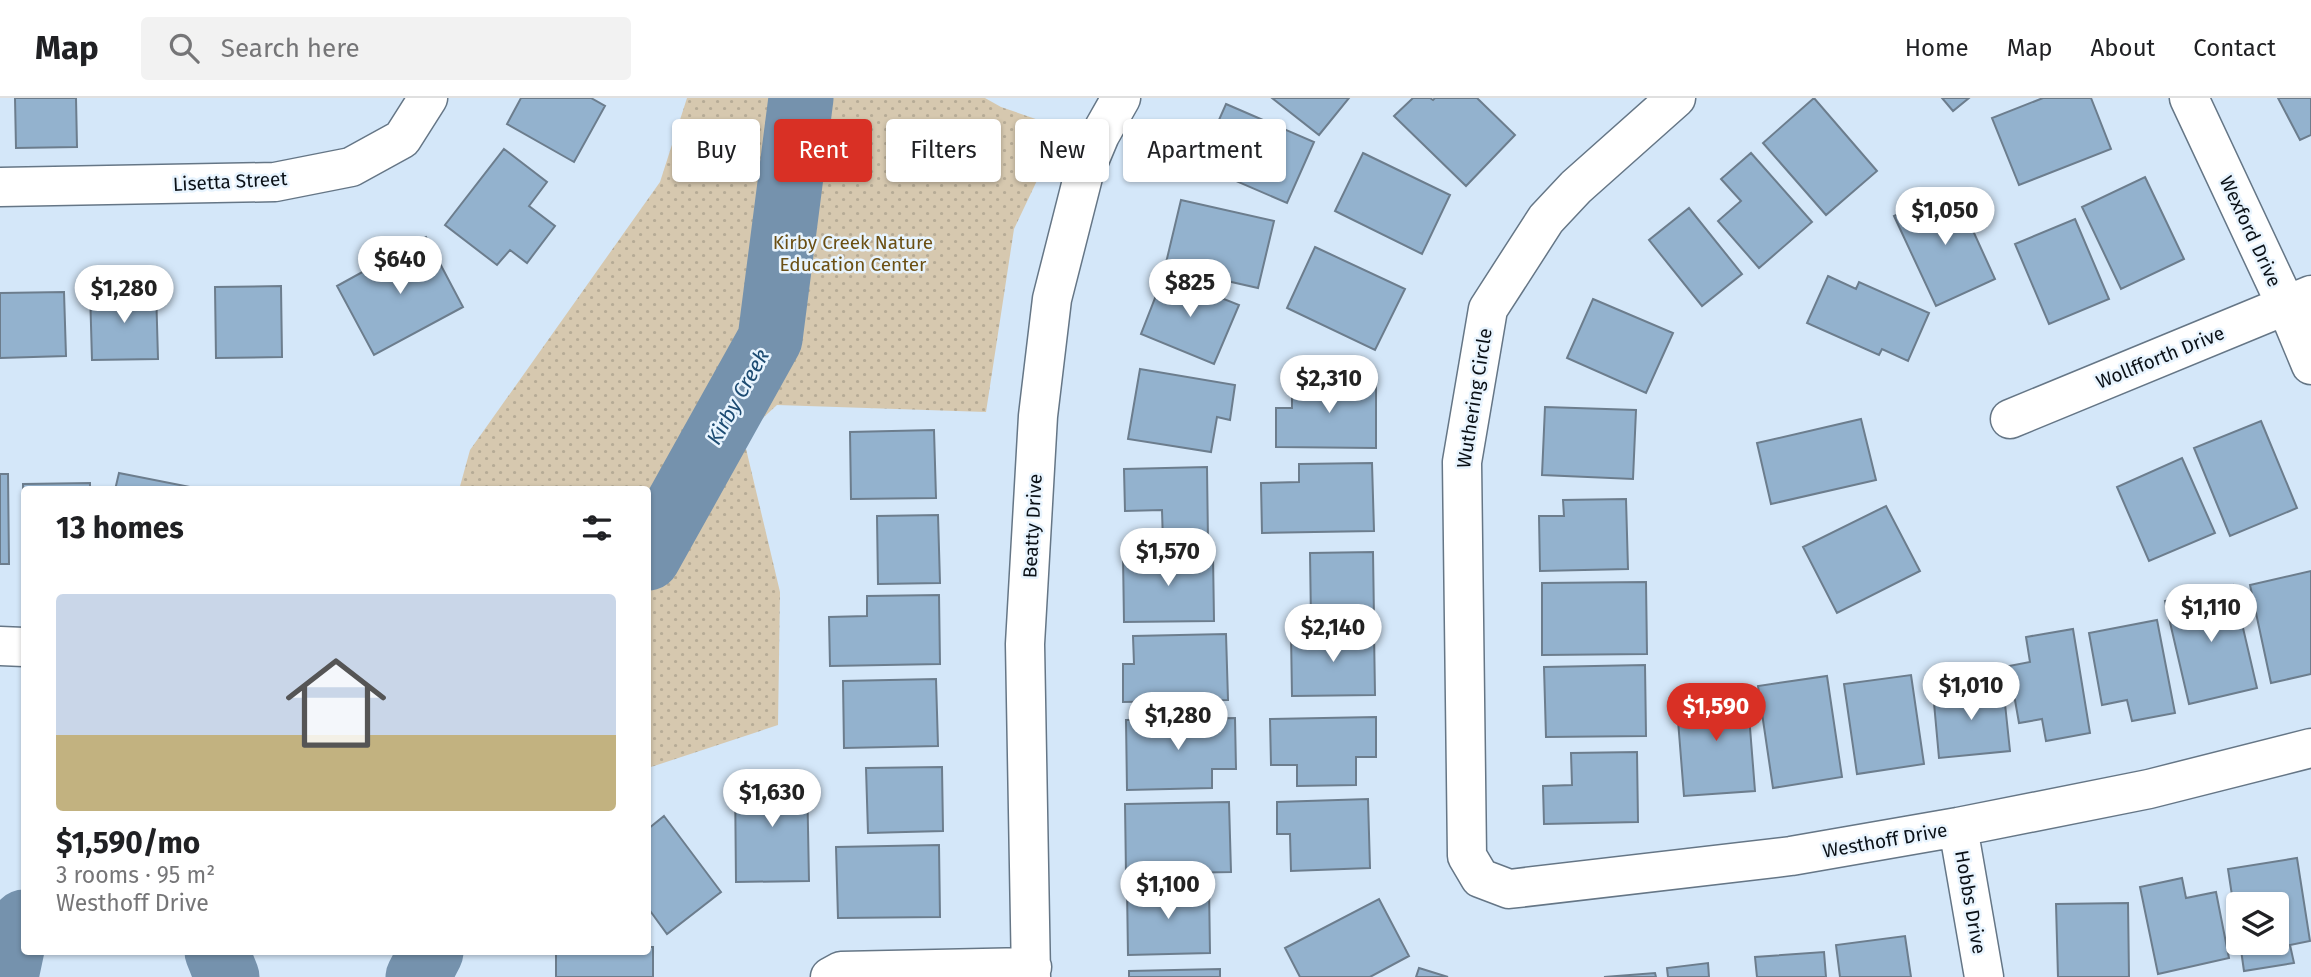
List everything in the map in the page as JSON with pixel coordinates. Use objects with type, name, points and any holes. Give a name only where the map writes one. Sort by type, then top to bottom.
[{"type":"street","name":"Lisetta Street","points":[[0,187],[275,182],[351,167],[402,139],[428,98]]},
{"type":"street","name":"Beatty Drive","points":[[1033,974],[1026,645],[1038,416],[1052,299],[1084,173],[1100,135],[1121,98]]},
{"type":"street","name":"Wuthering Circle","points":[[1466,856],[1461,462],[1488,309],[1546,219],[1576,187],[1676,98]]},
{"type":"street","name":"Wexford Drive","points":[[2189,98],[2298,300],[2311,365]]},
{"type":"street","name":"Wollfforth Drive","points":[[2010,419],[2298,300]]},
{"type":"street","points":[[0,646],[21,647]]},
{"type":"street","name":"Westhoff Drive","points":[[1466,856],[1480,878],[1509,889],[1791,856],[1958,827],[2149,789],[2311,748]]},
{"type":"street","name":"Hobbs Drive","points":[[1958,827],[1984,977]]},
{"type":"street","points":[[830,977],[841,971],[1033,974]]},
{"type":"green space","name":"Kirby Creek Nature Education Center","points":[[687,98],[985,98],[1001,107],[1036,119],[1015,119],[1015,182],[1036,182],[1014,229],[986,412],[777,405],[743,436],[780,592],[778,725],[651,767],[651,486],[460,486],[470,450],[660,182],[672,145],[672,182],[760,182],[760,119],[680,119]]},
{"type":"building","points":[[15,98],[76,98],[77,147],[16,148]]},
{"type":"building","points":[[521,98],[591,98],[605,106],[574,162],[507,124]]},
{"type":"building","points":[[1272,98],[1349,98],[1319,135]]},
{"type":"building","points":[[1413,98],[1477,98],[1515,135],[1466,186],[1394,116]]},
{"type":"building","points":[[1814,98],[1877,171],[1826,215],[1763,143]]},
{"type":"building","points":[[1942,98],[1969,98],[1953,111]]},
{"type":"building","points":[[2043,98],[2091,98],[2111,149],[2019,185],[1992,118]]},
{"type":"building","points":[[2278,98],[2311,98],[2311,135],[2300,140]]},
{"type":"building","points":[[1226,104],[1261,119],[1219,119]]},
{"type":"building","points":[[1286,130],[1314,142],[1287,203],[1238,182],[1286,182]]},
{"type":"building","points":[[504,149],[547,182],[529,206],[555,226],[527,263],[510,250],[497,265],[445,225]]},
{"type":"building","points":[[1363,153],[1450,195],[1422,254],[1335,211]]},
{"type":"building","points":[[1751,153],[1812,222],[1759,268],[1718,221],[1741,201],[1721,179]]},
{"type":"building","points":[[2145,177],[2184,259],[2121,289],[2082,207]]},
{"type":"building","points":[[1954,189],[1995,279],[1936,306],[1894,216]]},
{"type":"building","points":[[1181,200],[1274,221],[1258,288],[1165,267]]},
{"type":"building","points":[[1689,208],[1742,274],[1702,306],[1649,240]]},
{"type":"building","points":[[2075,219],[2109,299],[2049,324],[2015,244]]},
{"type":"building","points":[[426,237],[463,307],[374,355],[337,286]]},
{"type":"building","points":[[1315,247],[1405,289],[1375,350],[1287,308]]},
{"type":"building","points":[[1164,275],[1239,305],[1214,364],[1141,334]]},
{"type":"building","points":[[1828,276],[1856,289],[1859,282],[1929,313],[1908,361],[1882,349],[1879,355],[1807,323]]},
{"type":"building","points":[[281,286],[282,357],[216,358],[215,287]]},
{"type":"building","points":[[156,289],[158,359],[92,360],[90,290]]},
{"type":"building","points":[[64,292],[66,356],[0,358],[0,293]]},
{"type":"building","points":[[1593,299],[1673,333],[1646,393],[1567,358]]},
{"type":"building","points":[[1140,369],[1235,385],[1230,420],[1217,417],[1211,452],[1128,439]]},
{"type":"building","points":[[1292,379],[1376,379],[1376,448],[1276,447],[1276,408],[1292,408]]},
{"type":"building","points":[[1545,407],[1636,410],[1633,479],[1542,475]]},
{"type":"building","points":[[1861,419],[1876,480],[1771,504],[1757,443]]},
{"type":"building","points":[[2261,421],[2297,508],[2230,536],[2194,448]]},
{"type":"building","points":[[934,430],[936,498],[851,499],[850,432]]},
{"type":"building","points":[[2182,458],[2215,533],[2149,561],[2117,487]]},
{"type":"building","points":[[1372,463],[1374,531],[1262,533],[1261,483],[1299,482],[1299,464]]},
{"type":"building","points":[[1207,467],[1208,542],[1163,543],[1162,510],[1125,511],[1124,469]]},
{"type":"building","points":[[119,473],[185,486],[116,486]]},
{"type":"building","points":[[0,474],[8,474],[9,564],[0,564]]},
{"type":"building","points":[[90,483],[90,486],[23,486]]},
{"type":"building","points":[[1626,499],[1628,569],[1540,571],[1539,516],[1564,516],[1563,500]]},
{"type":"building","points":[[1886,506],[1920,571],[1837,613],[1803,547]]},
{"type":"building","points":[[938,515],[940,583],[878,584],[877,516]]},
{"type":"building","points":[[1373,552],[1374,619],[1311,621],[1310,553]]},
{"type":"building","points":[[1213,555],[1214,621],[1124,622],[1123,556]]},
{"type":"building","points":[[2311,571],[2311,674],[2271,683],[2250,585]]},
{"type":"building","points":[[1646,582],[1647,654],[1542,655],[1542,583]]},
{"type":"building","points":[[2233,585],[2257,688],[2189,704],[2165,601]]},
{"type":"building","points":[[939,595],[940,664],[830,666],[829,617],[867,616],[867,596]]},
{"type":"building","points":[[2157,620],[2175,713],[2132,721],[2127,700],[2102,705],[2089,633]]},
{"type":"building","points":[[2073,629],[2090,733],[2046,741],[2042,719],[2019,723],[2009,666],[2030,662],[2026,637]]},
{"type":"building","points":[[1374,632],[1375,695],[1292,696],[1291,633]]},
{"type":"building","points":[[1226,634],[1228,700],[1123,702],[1123,664],[1134,664],[1133,636]]},
{"type":"building","points":[[1645,665],[1646,736],[1546,737],[1544,667]]},
{"type":"building","points":[[1911,675],[1924,764],[1857,774],[1844,684]]},
{"type":"building","points":[[1827,676],[1842,777],[1773,788],[1758,686]]},
{"type":"building","points":[[936,679],[938,746],[844,748],[843,681]]},
{"type":"building","points":[[2003,685],[2010,751],[1939,758],[1933,692]]},
{"type":"building","points":[[1747,690],[1755,791],[1684,796],[1676,695]]},
{"type":"building","points":[[1376,717],[1376,757],[1356,757],[1356,785],[1297,786],[1297,765],[1271,765],[1270,719]]},
{"type":"building","points":[[1235,718],[1236,769],[1212,769],[1212,788],[1127,790],[1126,720]]},
{"type":"building","points":[[1637,752],[1638,822],[1544,824],[1543,786],[1572,785],[1571,753]]},
{"type":"building","points":[[942,767],[943,831],[868,833],[866,768]]},
{"type":"building","points":[[807,776],[809,881],[736,882],[735,778]]},
{"type":"building","points":[[1368,799],[1370,868],[1291,871],[1290,834],[1277,834],[1277,802]]},
{"type":"building","points":[[1229,802],[1231,872],[1126,874],[1125,804]]},
{"type":"building","points":[[664,816],[721,892],[667,934],[651,912],[651,827]]},
{"type":"building","points":[[939,845],[940,917],[838,918],[836,847]]},
{"type":"building","points":[[2297,858],[2310,941],[2290,945],[2294,963],[2244,971],[2242,955],[2289,955],[2289,892],[2231,892],[2228,869]]},
{"type":"building","points":[[2182,878],[2186,898],[2216,892],[2226,955],[2229,958],[2158,974],[2140,887]]},
{"type":"building","points":[[1209,886],[1210,953],[1128,955],[1127,888]]},
{"type":"building","points":[[1379,899],[1409,956],[1370,977],[1300,977],[1285,948]]},
{"type":"building","points":[[2128,903],[2129,977],[2058,977],[2056,904]]},
{"type":"building","points":[[1905,936],[1911,977],[1840,977],[1836,945]]},
{"type":"building","points":[[653,947],[653,977],[556,977],[556,955],[651,955]]},
{"type":"building","points":[[1824,952],[1826,977],[1757,977],[1755,957]]},
{"type":"building","points":[[1708,963],[1709,977],[1668,977],[1667,968]]},
{"type":"building","points":[[1419,968],[1448,977],[1416,977]]},
{"type":"building","points":[[1220,969],[1220,977],[1129,977],[1129,971]]},
{"type":"building","points":[[1655,973],[1656,977],[1604,977]]},
{"type":"waterway","name":"Kirby Creek","points":[[651,553],[770,339],[801,98]]},
{"type":"waterway","name":"Kirby Creek","points":[[6,977],[16,930],[21,925]]},
{"type":"waterway","name":"Kirby Creek","points":[[218,955],[227,977]]},
{"type":"waterway","name":"Kirby Creek","points":[[418,977],[429,955]]}]
